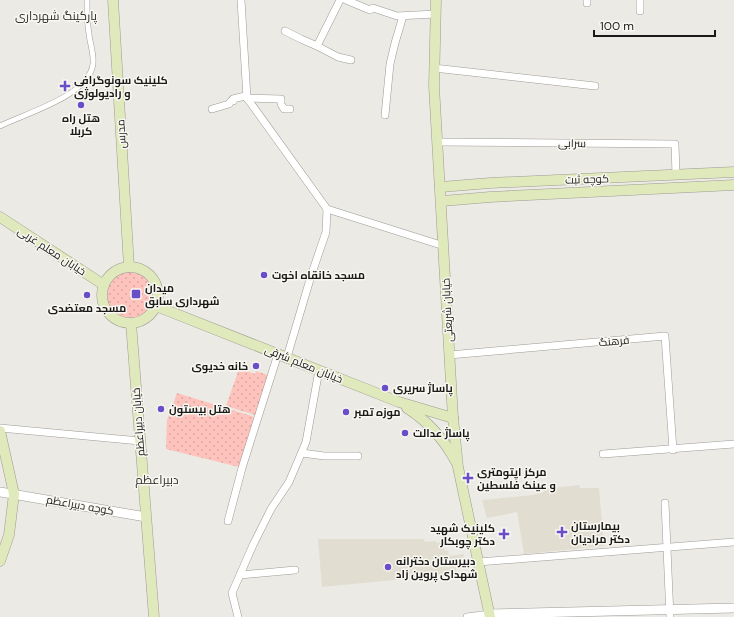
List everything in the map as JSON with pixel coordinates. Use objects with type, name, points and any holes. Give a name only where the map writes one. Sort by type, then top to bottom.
[{"type":"main road","name":"مدرس","points":[[113,0],[129,267]]},
{"type":"main road","name":"خیابان شریعتی","points":[[436,0],[434,86],[442,201],[453,418],[458,467],[490,615]]},
{"type":"main road","name":"کوچه ثبت","points":[[441,187],[490,183],[734,172]]},
{"type":"main road","points":[[626,178],[627,191]]},
{"type":"main road","points":[[490,183],[486,189],[486,192],[490,197]]},
{"type":"main road","name":"کوچه ثبت","points":[[442,201],[490,197],[734,185]]},
{"type":"main road","name":"خیابان معلم غربی","points":[[0,217],[104,285]]},
{"type":"main road","points":[[129,267],[138,268],[146,272],[153,279],[158,296],[156,306],[146,318],[139,322],[131,323],[116,320],[105,309],[102,301],[104,285],[108,278],[121,268],[129,267]]},
{"type":"main road","name":"خیابان معلم شرقی","points":[[156,306],[399,402],[453,418]]},
{"type":"main road","name":"خیابان دبیراعظم","points":[[131,323],[154,617]]},
{"type":"main road","points":[[399,402],[435,430],[450,451],[458,467]]},
{"type":"main road","points":[[0,431],[14,494],[9,535],[0,561]]},
{"type":"street","points":[[0,126],[48,105],[73,92],[87,78],[91,71],[93,58],[89,34],[87,0]]},
{"type":"street","points":[[241,0],[247,98],[327,209],[444,246]]},
{"type":"street","points":[[317,46],[340,0]]},
{"type":"street","points":[[346,0],[370,10],[373,8],[397,16],[436,14]]},
{"type":"street","points":[[640,0],[640,11]]},
{"type":"street","points":[[385,115],[390,64],[404,16]]},
{"type":"street","points":[[285,31],[338,57],[351,60]]},
{"type":"street","points":[[434,68],[595,86]]},
{"type":"street","points":[[212,109],[229,104],[233,101],[233,98],[245,96],[247,98],[281,99],[281,104],[284,109],[290,109]]},
{"type":"street","name":"سرابی","points":[[438,142],[675,144],[676,175]]},
{"type":"street","points":[[228,521],[242,468],[326,232],[327,209]]},
{"type":"street","name":"فرهنگ","points":[[449,355],[665,336],[673,450]]},
{"type":"street","points":[[238,617],[232,593],[271,509],[289,482],[306,442],[319,370]]},
{"type":"street","points":[[0,428],[140,441]]},
{"type":"street","points":[[603,454],[673,450],[734,444]]},
{"type":"street","points":[[302,452],[324,456],[358,456]]},
{"type":"street","name":"کوچه دبیراعظم","points":[[0,492],[146,517]]},
{"type":"street","points":[[665,503],[670,613]]},
{"type":"street","points":[[478,562],[734,542]]},
{"type":"street","points":[[240,575],[295,570]]},
{"type":"street","points":[[467,617],[490,615],[670,613],[734,608]]},
{"type":"shaded area","points":[[130,270],[139,272],[150,281],[155,295],[153,304],[144,315],[130,320],[121,318],[110,309],[105,295],[107,286],[116,275]]},
{"type":"shaded area","points":[[240,366],[248,368],[247,371],[255,374],[256,371],[268,375],[255,415],[226,406]]},
{"type":"shaded area","points":[[177,393],[255,417],[239,467],[166,449],[167,420]]},
{"type":"shaded area","name":"بیمارستان دکتر مرادیان","points":[[579,485],[580,488],[599,488],[604,546],[524,554],[517,512],[487,518],[482,500],[533,495],[544,492],[544,489]]},
{"type":"shaded area","name":"دبیرستان دخترانه شهدای پروین زاد","points":[[318,539],[424,539],[425,542],[442,542],[445,551],[448,550],[449,556],[464,554],[464,557],[454,559],[457,574],[322,587]]},
{"type":"place","name":"کلینیک سونوگرافی و رادیولوژی","points":[[65,86]]},
{"type":"place","name":"هتل راه کربلا","points":[[81,105]]},
{"type":"place","name":"مسجد خانقاه اخوت","points":[[264,275]]},
{"type":"place","name":"میدان شهرداری سابق","points":[[136,294]]},
{"type":"place","name":"مسجد معتضدی","points":[[87,295]]},
{"type":"place","name":"خانه خدیوی","points":[[256,366]]},
{"type":"place","name":"پاساژ سریری","points":[[385,388]]},
{"type":"place","name":"هتل بیستون","points":[[161,409]]},
{"type":"place","name":"موزه تمبر","points":[[346,412]]},
{"type":"place","name":"پاساژ عدالت","points":[[405,433]]},
{"type":"place","name":"مرکز اپتومتری و عینک فلسطین","points":[[468,478]]},
{"type":"place","name":"بیمارستان دکتر مرادیان","points":[[562,532]]},
{"type":"place","name":"کلینیک شهید دکتر چوبکار","points":[[504,534]]},
{"type":"place","name":"دبیرستان دخترانه شهدای پروین زاد","points":[[388,567]]},
{"type":"district","name":"پارکینگ شهرداری","points":[[56,16]]},
{"type":"district","name":"دبیراعظم","points":[[157,480]]}]
